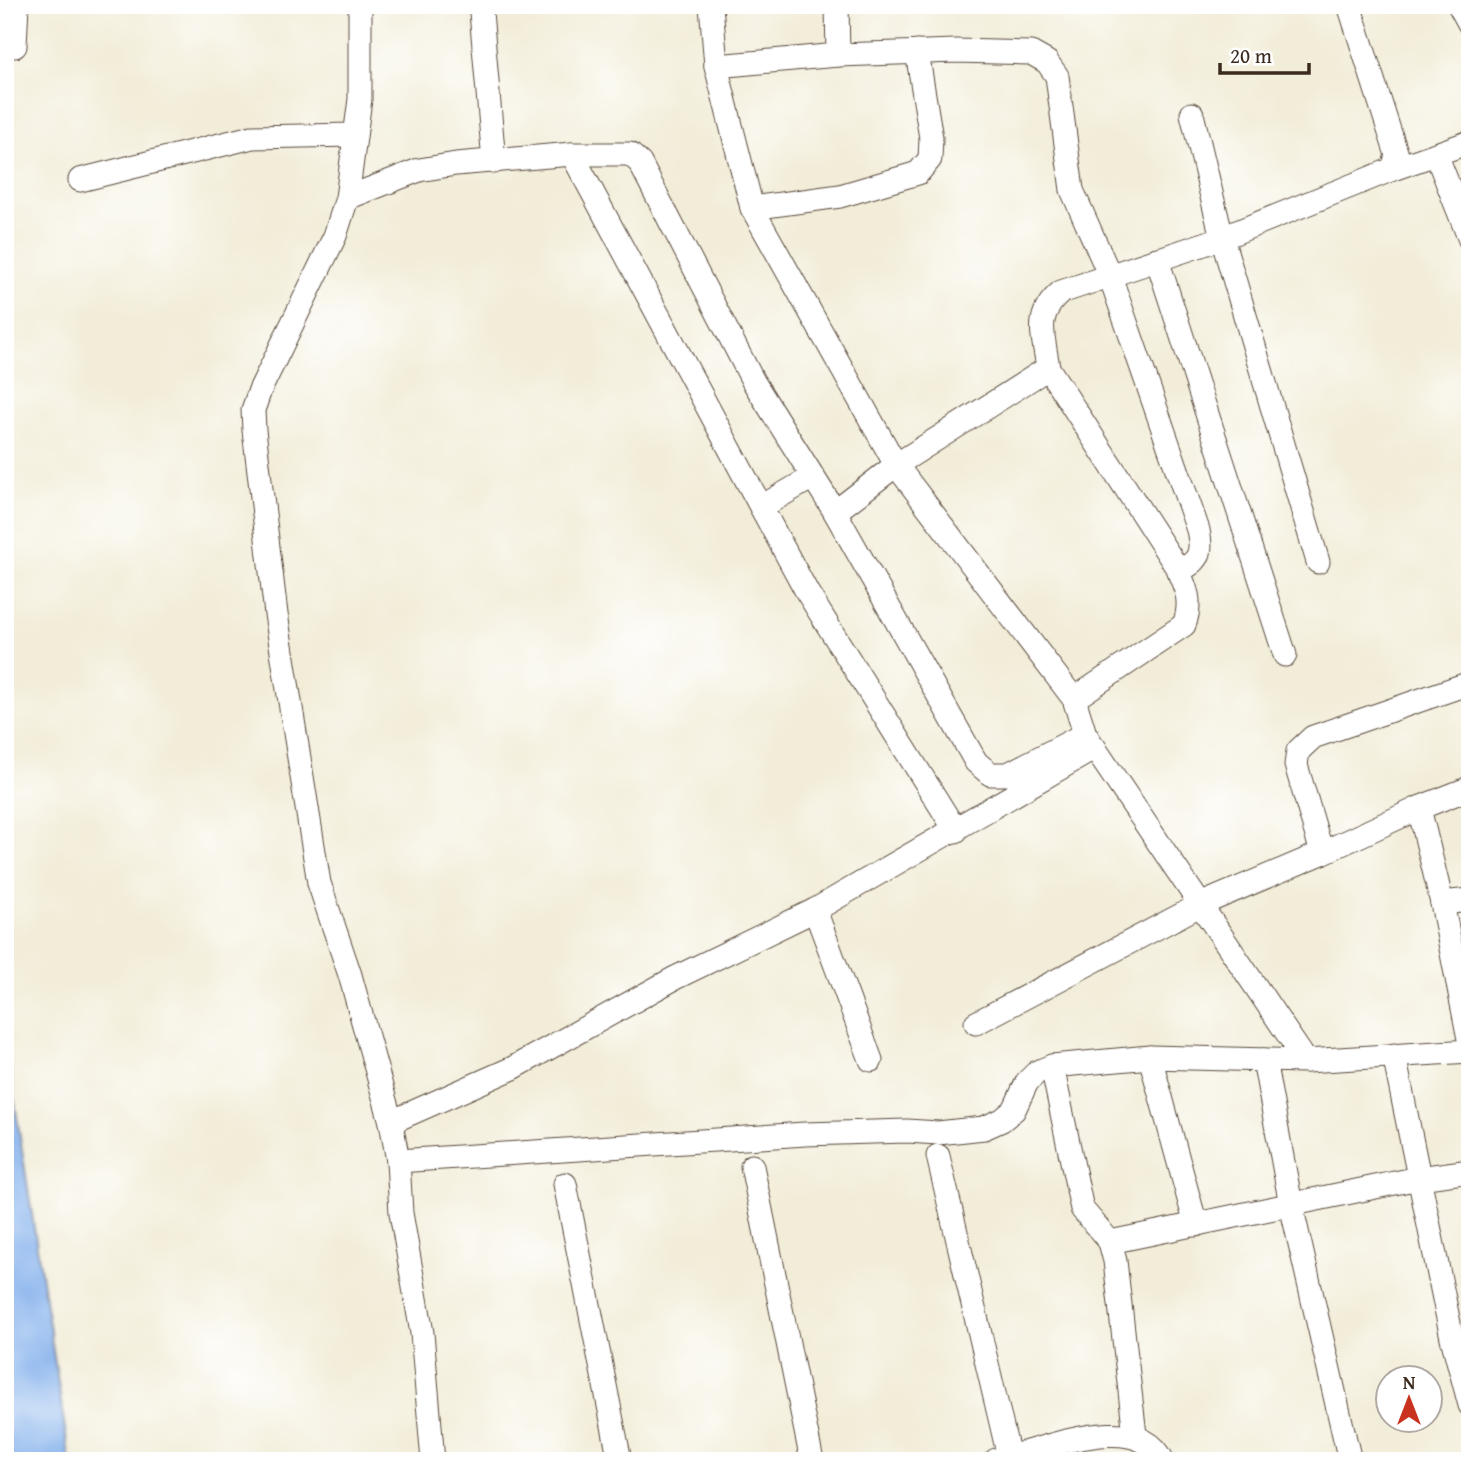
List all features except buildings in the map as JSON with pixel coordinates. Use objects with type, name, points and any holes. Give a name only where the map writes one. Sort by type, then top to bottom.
[{"type":"street","points":[[15,46],[17,5]]},
{"type":"street","points":[[360,5],[360,99],[353,135],[347,198],[335,236],[260,390],[253,410],[254,430],[276,614],[318,883],[350,975],[391,1122],[398,1161],[401,1213],[422,1333],[433,1461]]},
{"type":"street","points":[[711,5],[716,65],[752,208],[896,465],[1074,699],[1090,741],[1306,1061]]},
{"type":"street","points":[[836,5],[838,55]]},
{"type":"street","points":[[1349,5],[1397,155],[1393,169]]},
{"type":"street","points":[[1460,5],[1470,25]]},
{"type":"street","points":[[481,12],[494,162]]},
{"type":"street","points":[[716,65],[838,55],[917,52],[1031,53],[1047,62],[1057,76],[1072,190],[1110,276],[1198,530],[1201,546],[1199,558],[1192,565],[1178,571]]},
{"type":"street","points":[[752,208],[840,196],[918,173],[930,159],[931,138],[917,52]]},
{"type":"street","points":[[1192,114],[1222,238],[1318,562]]},
{"type":"street","points":[[80,180],[252,136],[353,135]]},
{"type":"street","points":[[1074,699],[1184,625],[1191,607],[1178,571],[1048,368],[1041,317],[1048,302],[1061,292],[1222,238],[1393,169],[1470,142]]},
{"type":"street","points":[[347,198],[419,170],[572,154],[630,154],[640,163],[753,381],[811,478],[835,512],[976,762],[990,774],[1008,774],[1090,741]]},
{"type":"street","points":[[572,154],[807,592],[956,831]]},
{"type":"street","points":[[1436,154],[1470,240]]},
{"type":"street","points":[[1157,259],[1284,655]]},
{"type":"street","points":[[835,512],[896,465],[1048,368]]},
{"type":"street","points":[[761,507],[811,478]]},
{"type":"street","points":[[1322,853],[1296,765],[1298,751],[1313,737],[1470,683]]},
{"type":"street","points":[[391,1122],[513,1068],[675,978],[815,910],[956,831],[1090,741]]},
{"type":"street","points":[[976,1023],[1202,904],[1470,788]]},
{"type":"street","points":[[1419,808],[1442,902],[1470,1044]]},
{"type":"street","points":[[1442,902],[1470,900]]},
{"type":"street","points":[[815,910],[871,1060]]},
{"type":"street","points":[[398,1161],[804,1134],[907,1131],[938,1133],[984,1128],[1002,1120],[1014,1110],[1027,1082],[1037,1072],[1052,1066],[1150,1057],[1306,1061],[1470,1051]]},
{"type":"street","points":[[1395,1055],[1452,1338],[1470,1405]]},
{"type":"street","points":[[1150,1057],[1196,1225]]},
{"type":"street","points":[[1264,1060],[1292,1205],[1350,1461]]},
{"type":"street","points":[[1052,1066],[1082,1209],[1110,1242],[1120,1282],[1135,1435]]},
{"type":"street","points":[[938,1156],[1004,1460],[1113,1433],[1135,1435],[1150,1442],[1163,1461]]},
{"type":"street","points":[[752,1166],[811,1461]]},
{"type":"street","points":[[1110,1242],[1419,1178],[1470,1171]]},
{"type":"street","points":[[565,1185],[620,1461]]},
{"type":"water","points":[[5,1039],[70,1461],[5,1461]]}]
